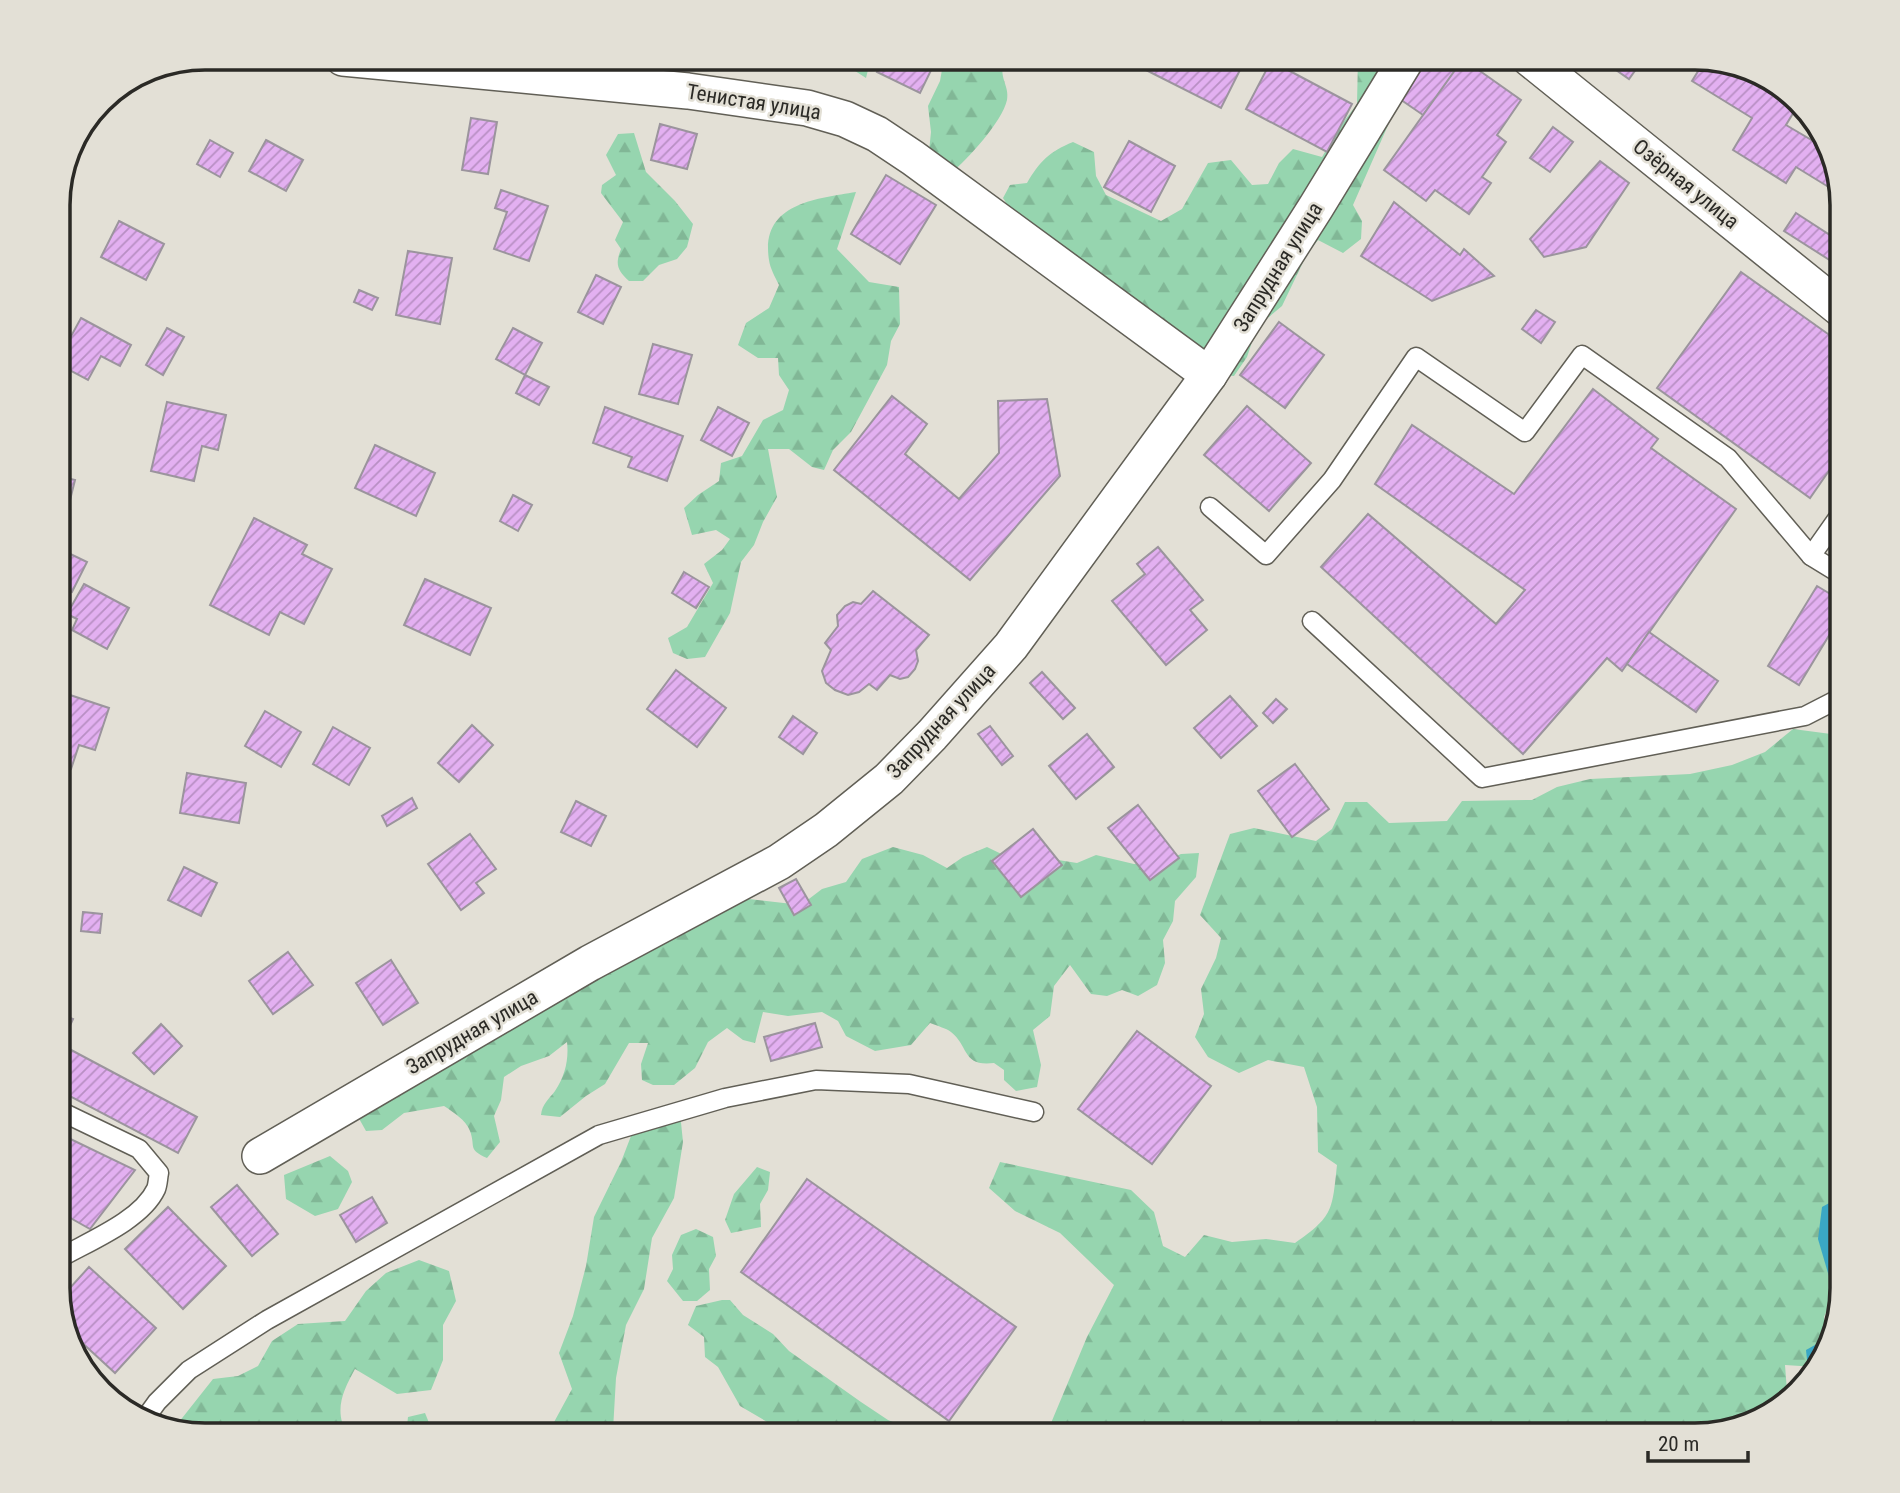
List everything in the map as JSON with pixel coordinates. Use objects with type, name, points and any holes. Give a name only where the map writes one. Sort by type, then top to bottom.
[{"type":"street","name":"Тенистая улица","points":[[467,70],[723,95],[807,107],[845,119],[877,134],[913,158],[1209,375]]},
{"type":"street","name":"Запрудная улица","points":[[260,1156],[586,966],[779,862],[826,830],[889,779],[1011,646],[1209,375],[1316,208],[1400,70]]},
{"type":"street","name":"Озёрная улица","points":[[1544,70],[1830,300]]},
{"type":"lane","points":[[1210,507],[1266,555],[1332,480],[1416,357],[1525,432],[1582,355],[1728,458],[1811,556],[1830,568]]},
{"type":"lane","points":[[1811,556],[1830,529]]},
{"type":"lane","points":[[1312,621],[1482,778],[1805,716],[1830,703]]},
{"type":"lane","points":[[150,1411],[189,1370],[267,1320],[598,1135],[725,1098],[816,1080],[909,1084],[1034,1112]]},
{"type":"lane","points":[[70,1116],[139,1149],[159,1172],[156,1189],[139,1209],[116,1227],[70,1252]]},
{"type":"green space","points":[[854,70],[868,70],[866,78]]},
{"type":"green space","points":[[942,70],[1002,70],[1007,90],[1007,100],[999,119],[975,150],[951,173],[928,161],[931,132],[928,106],[940,81]]},
{"type":"green space","points":[[1358,70],[1395,70],[1389,123],[1353,205],[1362,221],[1361,239],[1343,253],[1318,240],[1307,254],[1282,306],[1257,327],[1247,357],[1234,376],[1210,374],[1014,215],[1003,198],[1010,185],[1027,183],[1046,158],[1073,142],[1094,152],[1096,176],[1106,195],[1161,221],[1182,209],[1208,163],[1231,160],[1252,185],[1268,184],[1279,163],[1293,149],[1322,157],[1357,104]]},
{"type":"green space","points":[[634,133],[646,172],[693,224],[687,247],[677,259],[659,265],[643,281],[629,281],[620,270],[618,259],[621,249],[615,240],[623,222],[601,193],[602,185],[616,175],[606,155],[618,134]]},
{"type":"green space","points":[[856,192],[837,249],[869,282],[899,287],[900,324],[891,341],[887,365],[851,432],[833,450],[824,470],[812,467],[789,449],[768,449],[777,497],[754,545],[741,562],[730,613],[705,657],[687,659],[673,653],[668,638],[687,627],[713,583],[704,564],[722,550],[730,539],[716,530],[692,535],[684,508],[719,481],[721,463],[742,456],[763,420],[783,410],[789,390],[779,375],[778,358],[758,358],[738,345],[746,323],[769,308],[779,285],[769,260],[768,241],[773,227],[781,216],[793,208],[823,198]]},
{"type":"green space","points":[[1793,729],[1830,734],[1829,1305],[1824,1317],[1823,1331],[1804,1366],[1785,1365],[1787,1386],[1784,1389],[1755,1409],[1738,1416],[1695,1423],[1051,1423],[1087,1337],[1114,1285],[1060,1233],[1015,1211],[989,1188],[1000,1162],[1131,1190],[1154,1212],[1163,1246],[1185,1257],[1204,1235],[1232,1242],[1266,1239],[1295,1243],[1317,1226],[1329,1211],[1332,1202],[1337,1165],[1318,1152],[1317,1107],[1304,1067],[1268,1060],[1239,1073],[1208,1057],[1195,1037],[1204,1014],[1201,989],[1216,958],[1221,938],[1200,915],[1230,834],[1254,828],[1316,841],[1332,829],[1345,802],[1367,802],[1389,823],[1447,821],[1462,801],[1532,800],[1557,787],[1590,779],[1690,774],[1732,765],[1765,752]]},
{"type":"green space","points":[[893,847],[923,855],[947,868],[963,857],[987,847],[1037,871],[1052,859],[1077,863],[1096,855],[1134,864],[1160,863],[1181,854],[1199,853],[1196,877],[1175,901],[1173,921],[1163,940],[1165,963],[1157,985],[1138,996],[1122,990],[1107,996],[1091,994],[1070,965],[1054,986],[1050,1016],[1033,1030],[1041,1065],[1037,1087],[1016,1091],[1004,1080],[1004,1070],[994,1063],[971,1059],[951,1032],[930,1023],[911,1045],[875,1051],[846,1036],[838,1021],[822,1012],[788,1016],[763,1012],[755,1043],[743,1040],[727,1028],[708,1042],[695,1068],[674,1085],[653,1085],[642,1080],[641,1064],[648,1043],[629,1043],[605,1084],[560,1117],[541,1115],[544,1105],[564,1074],[567,1042],[549,1056],[521,1066],[504,1077],[501,1100],[494,1116],[500,1142],[487,1158],[474,1150],[466,1123],[444,1106],[404,1113],[382,1130],[366,1131],[357,1115],[590,978],[607,975],[675,924],[705,923],[724,906],[749,899],[801,905],[822,889],[846,882],[862,859]]},
{"type":"green space","points":[[679,1103],[683,1142],[674,1198],[652,1238],[644,1289],[626,1325],[616,1378],[613,1423],[554,1423],[572,1389],[559,1353],[573,1316],[586,1266],[594,1217],[621,1162],[636,1123],[655,1109]]},
{"type":"green space","points":[[330,1156],[348,1171],[352,1182],[338,1209],[315,1216],[286,1199],[284,1175]]},
{"type":"green space","points":[[757,1167],[770,1172],[768,1190],[760,1204],[761,1227],[731,1233],[725,1220],[734,1194]]},
{"type":"green space","points":[[696,1229],[713,1237],[716,1256],[709,1269],[710,1290],[697,1301],[683,1301],[667,1281],[673,1269],[672,1255],[681,1235]]},
{"type":"green space","points":[[419,1260],[449,1271],[456,1301],[443,1325],[443,1360],[431,1390],[397,1394],[355,1369],[341,1401],[343,1423],[205,1423],[180,1420],[213,1379],[238,1376],[258,1366],[272,1341],[298,1324],[345,1321],[366,1291],[386,1273]]},
{"type":"green space","points":[[730,1300],[743,1315],[773,1334],[789,1351],[895,1423],[769,1423],[740,1406],[718,1367],[705,1357],[704,1337],[688,1325],[696,1306]]},
{"type":"green space","points":[[425,1413],[429,1423],[407,1423],[408,1417]]},
{"type":"water","points":[[1830,1203],[1830,1280],[1818,1239],[1822,1207]]},
{"type":"water","points":[[1818,1343],[1807,1362],[1806,1350]]},
{"type":"building","points":[[878,70],[931,70],[920,93],[877,72]]},
{"type":"building","points":[[1146,70],[1240,70],[1221,108]]},
{"type":"building","points":[[1266,70],[1288,70],[1352,104],[1327,152],[1246,109]]},
{"type":"building","points":[[1412,70],[1457,70],[1423,115],[1394,95]]},
{"type":"building","points":[[1455,70],[1479,70],[1521,100],[1497,135],[1506,142],[1482,177],[1491,183],[1469,214],[1435,190],[1426,201],[1384,170]]},
{"type":"building","points":[[1616,70],[1635,70],[1629,79]]},
{"type":"building","points":[[1699,70],[1721,73],[1755,84],[1777,98],[1793,113],[1786,125],[1816,145],[1829,187],[1796,167],[1786,183],[1733,150],[1752,118],[1692,81]]},
{"type":"building","points":[[471,118],[497,122],[488,174],[462,170]]},
{"type":"building","points":[[660,124],[697,134],[687,169],[651,160]]},
{"type":"building","points":[[1553,127],[1573,142],[1550,172],[1530,158]]},
{"type":"building","points":[[210,140],[233,153],[220,177],[197,164]]},
{"type":"building","points":[[266,140],[303,160],[286,191],[249,171]]},
{"type":"building","points":[[1129,141],[1175,166],[1151,212],[1104,187]]},
{"type":"building","points":[[1600,161],[1629,183],[1586,247],[1544,257],[1530,239]]},
{"type":"building","points":[[886,175],[936,205],[900,264],[851,234]]},
{"type":"building","points":[[501,190],[548,206],[529,261],[494,249],[507,212],[495,208]]},
{"type":"building","points":[[1394,202],[1460,255],[1464,249],[1494,276],[1432,301],[1361,256]]},
{"type":"building","points":[[1796,213],[1830,235],[1830,260],[1784,231]]},
{"type":"building","points":[[119,221],[164,244],[146,280],[101,257]]},
{"type":"building","points":[[408,251],[452,258],[440,324],[396,315]]},
{"type":"building","points":[[1741,272],[1830,335],[1830,469],[1810,498],[1657,388]]},
{"type":"building","points":[[596,275],[621,287],[603,324],[578,312]]},
{"type":"building","points":[[359,290],[378,298],[372,310],[354,302]]},
{"type":"building","points":[[1536,310],[1555,322],[1541,343],[1522,329]]},
{"type":"building","points":[[81,318],[131,345],[120,366],[101,356],[88,380],[70,370],[70,338]]},
{"type":"building","points":[[1279,322],[1324,355],[1285,408],[1240,375]]},
{"type":"building","points":[[167,328],[184,337],[163,375],[146,365]]},
{"type":"building","points":[[513,328],[542,343],[525,375],[496,359]]},
{"type":"building","points":[[653,344],[692,355],[678,404],[639,394]]},
{"type":"building","points":[[525,375],[549,387],[539,405],[516,393]]},
{"type":"building","points":[[1593,389],[1658,439],[1651,448],[1736,509],[1622,671],[1607,658],[1523,754],[1321,567],[1368,514],[1496,624],[1525,590],[1375,484],[1412,425],[1514,494]]},
{"type":"building","points":[[892,396],[927,424],[905,454],[959,499],[999,453],[998,401],[1047,399],[1060,476],[970,580],[834,470]]},
{"type":"building","points":[[167,402],[226,415],[218,450],[202,446],[194,481],[151,471]]},
{"type":"building","points":[[1247,406],[1311,463],[1269,511],[1204,455]]},
{"type":"building","points":[[605,407],[683,436],[667,481],[628,467],[632,457],[593,443]]},
{"type":"building","points":[[718,407],[749,423],[732,456],[701,440]]},
{"type":"building","points":[[375,445],[435,473],[416,516],[355,488]]},
{"type":"building","points":[[70,479],[75,480],[70,500]]},
{"type":"building","points":[[513,495],[532,505],[518,531],[500,521]]},
{"type":"building","points":[[254,518],[307,545],[302,554],[332,569],[304,624],[280,612],[269,635],[210,605]]},
{"type":"building","points":[[1158,547],[1203,600],[1190,610],[1207,630],[1166,665],[1112,601],[1145,574],[1137,564]]},
{"type":"building","points":[[70,554],[87,562],[72,592],[70,591]]},
{"type":"building","points":[[684,572],[709,587],[696,608],[672,593]]},
{"type":"building","points":[[425,579],[491,608],[470,655],[404,625]]},
{"type":"building","points":[[84,584],[129,608],[107,649],[72,630],[77,619],[70,616],[70,609]]},
{"type":"building","points":[[1817,586],[1830,594],[1830,634],[1799,685],[1768,666]]},
{"type":"building","points":[[873,591],[929,635],[916,650],[918,661],[908,677],[900,679],[890,675],[877,690],[869,684],[859,692],[848,695],[826,683],[822,671],[831,650],[825,643],[838,626],[837,615],[845,606],[853,602],[861,604]]},
{"type":"building","points":[[1649,632],[1718,681],[1696,712],[1627,664]]},
{"type":"building","points":[[676,670],[726,708],[697,747],[647,709]]},
{"type":"building","points":[[1042,672],[1075,708],[1063,719],[1030,683]]},
{"type":"building","points":[[70,695],[109,708],[95,750],[79,745],[71,769]]},
{"type":"building","points":[[1230,696],[1257,726],[1221,758],[1194,728]]},
{"type":"building","points":[[1276,699],[1287,709],[1273,723],[1263,713]]},
{"type":"building","points":[[265,711],[301,732],[281,767],[245,746]]},
{"type":"building","points":[[793,716],[817,733],[803,754],[779,737]]},
{"type":"building","points":[[472,725],[493,745],[459,782],[438,763]]},
{"type":"building","points":[[990,726],[1013,756],[1002,765],[978,734]]},
{"type":"building","points":[[333,727],[370,748],[349,785],[313,764]]},
{"type":"building","points":[[1087,734],[1114,767],[1076,799],[1049,766]]},
{"type":"building","points":[[1295,764],[1329,809],[1292,837],[1258,791]]},
{"type":"building","points":[[187,773],[246,783],[239,823],[180,813]]},
{"type":"building","points":[[412,798],[417,808],[387,826],[382,816]]},
{"type":"building","points":[[576,801],[606,816],[591,846],[561,832]]},
{"type":"building","points":[[1138,805],[1179,858],[1150,880],[1108,828]]},
{"type":"building","points":[[1033,829],[1062,865],[1021,897],[992,861]]},
{"type":"building","points":[[470,834],[496,869],[476,883],[484,893],[461,910],[428,864]]},
{"type":"building","points":[[184,867],[217,883],[201,916],[168,900]]},
{"type":"building","points":[[796,879],[811,905],[794,915],[779,888]]},
{"type":"building","points":[[83,912],[102,914],[100,933],[81,931]]},
{"type":"building","points":[[288,952],[313,985],[273,1014],[249,981]]},
{"type":"building","points":[[391,960],[418,1003],[383,1025],[356,983]]},
{"type":"building","points":[[815,1023],[822,1047],[771,1061],[764,1037]]},
{"type":"building","points":[[161,1024],[182,1046],[154,1074],[133,1053]]},
{"type":"building","points":[[1137,1031],[1211,1086],[1152,1164],[1078,1109]]},
{"type":"building","points":[[70,1049],[197,1117],[178,1153],[70,1096]]},
{"type":"building","points":[[70,1139],[135,1170],[90,1229],[70,1218]]},
{"type":"building","points":[[807,1179],[1016,1327],[949,1421],[741,1272]]},
{"type":"building","points":[[237,1185],[278,1234],[252,1256],[211,1207]]},
{"type":"building","points":[[372,1197],[387,1223],[356,1242],[340,1215]]},
{"type":"building","points":[[168,1207],[226,1266],[183,1309],[125,1249]]},
{"type":"building","points":[[89,1267],[156,1328],[115,1373],[82,1342],[73,1314],[70,1288]]}]
